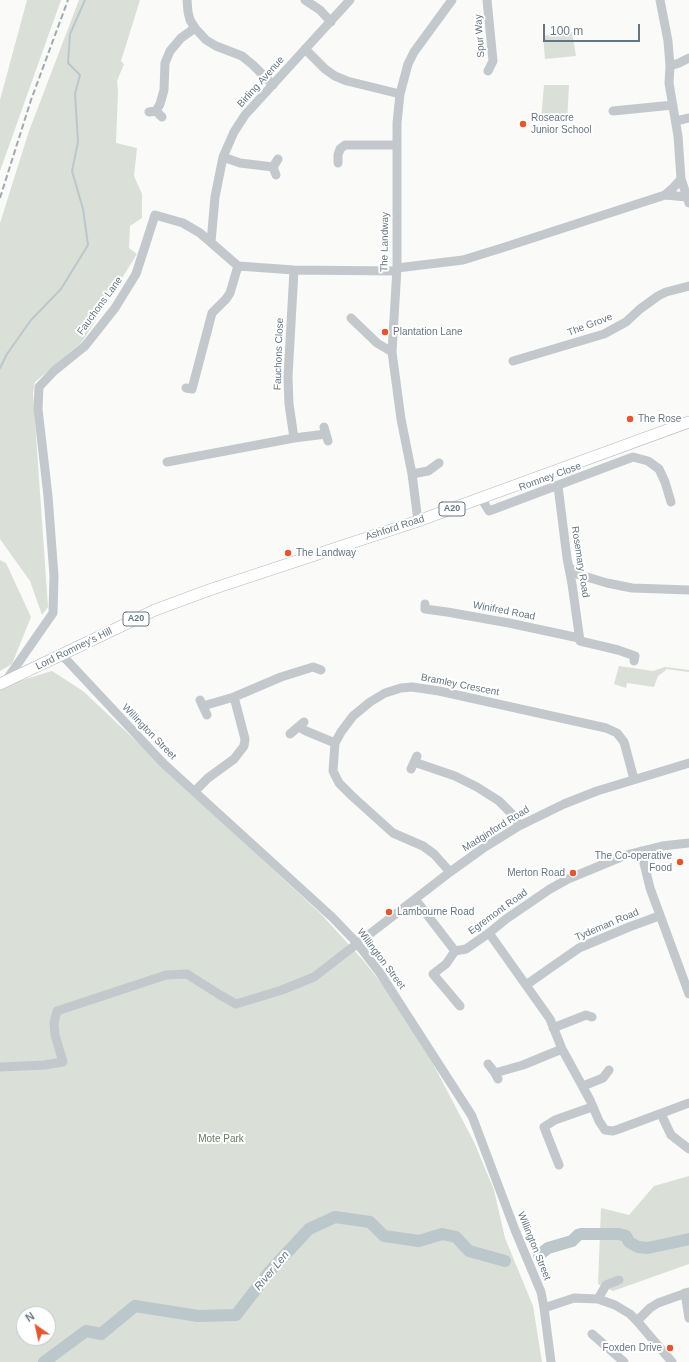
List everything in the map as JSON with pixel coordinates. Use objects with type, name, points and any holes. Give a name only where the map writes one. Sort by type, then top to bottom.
[{"type":"main road","name":"Ashford Road","points":[[212,589],[418,521],[689,422]]},
{"type":"main road","name":"Lord Romney's Hill","points":[[2,684],[155,610],[212,589]]},
{"type":"street","points":[[188,0],[190,20],[206,40],[216,46],[242,56],[273,85]]},
{"type":"street","points":[[304,0],[320,10],[331,22]]},
{"type":"street","name":"Birling Avenue","points":[[211,242],[216,197],[223,157],[234,132],[245,115],[350,0]]},
{"type":"street","name":"The Landway","points":[[418,521],[412,474],[401,419],[392,352],[396,269],[397,123],[400,94],[408,64],[414,52],[452,0]]},
{"type":"street","name":"Spur Way","points":[[487,0],[493,61],[488,71]]},
{"type":"street","points":[[660,0],[668,41],[670,66],[669,83],[680,148],[681,179],[688,200]]},
{"type":"street","points":[[156,113],[164,90],[165,63],[170,51],[181,38],[195,28]]},
{"type":"street","points":[[305,49],[325,69],[347,82],[400,94]]},
{"type":"street","points":[[670,66],[689,58]]},
{"type":"street","points":[[613,111],[673,105]]},
{"type":"street","points":[[676,121],[689,118]]},
{"type":"street","points":[[338,163],[340,149],[345,145],[397,145]]},
{"type":"street","points":[[223,157],[240,163],[275,167]]},
{"type":"street","points":[[186,388],[192,389],[212,313],[230,293],[238,266],[294,270],[396,269],[463,260],[665,195],[681,179]]},
{"type":"street","points":[[665,195],[688,200]]},
{"type":"street","name":"Fauchons Lane","points":[[2,684],[53,613],[54,576],[48,496],[38,409],[39,386],[54,371],[85,346],[115,308],[136,274],[155,215],[183,223],[211,242],[238,266]]},
{"type":"street","name":"Fauchons Close","points":[[294,270],[288,378],[289,404],[294,438]]},
{"type":"street","name":"The Grove","points":[[513,361],[604,334],[626,322],[640,309],[658,296],[666,292],[689,286]]},
{"type":"street","points":[[351,318],[376,343],[392,352]]},
{"type":"street","points":[[166,461],[294,438],[326,434]]},
{"type":"street","points":[[631,443],[633,458],[648,461],[659,469],[671,491],[671,502]]},
{"type":"street","name":"Romney Close","points":[[480,498],[489,511],[633,458]]},
{"type":"street","points":[[412,474],[428,471],[439,463]]},
{"type":"street","name":"Rosemary Road","points":[[558,486],[580,639]]},
{"type":"street","points":[[569,567],[577,574],[607,583],[632,588],[689,590]]},
{"type":"street","name":"Winifred Road","points":[[425,607],[509,623],[580,639],[635,656],[634,661]]},
{"type":"street","name":"Willington Street","points":[[62,655],[154,754],[332,918],[357,943],[380,973],[472,1116],[515,1230],[541,1292],[551,1362]]},
{"type":"street","points":[[203,707],[234,697],[281,677],[313,667],[321,670]]},
{"type":"street","name":"Bramley Crescent","points":[[450,872],[434,854],[423,846],[393,833],[339,783],[333,771],[335,743],[341,732],[353,716],[370,702],[385,693],[400,688],[412,687],[439,691],[606,728],[617,733],[624,742],[634,779]]},
{"type":"street","points":[[195,791],[208,778],[234,759],[244,746],[245,739],[234,697]]},
{"type":"street","points":[[290,734],[302,724],[306,732],[335,743]]},
{"type":"street","points":[[414,762],[455,776],[477,787],[499,801],[513,814],[519,826]]},
{"type":"street","name":"Madginford Road","points":[[0,1067],[45,1065],[63,1062],[55,1035],[54,1023],[57,1011],[166,975],[187,974],[236,1004],[282,990],[314,977],[450,872],[482,849],[519,826],[597,791],[689,763]]},
{"type":"street","name":"Egremont Road","points":[[455,951],[466,949],[522,908],[568,879],[610,861],[641,851],[662,846],[689,843]]},
{"type":"street","points":[[641,851],[650,888],[659,916],[689,994]]},
{"type":"street","points":[[416,899],[455,951],[446,964],[433,974],[460,1006]]},
{"type":"street","name":"Tydeman Road","points":[[526,985],[579,948],[659,916]]},
{"type":"street","points":[[489,933],[550,1019],[562,1049],[605,1130],[613,1131],[689,1103]]},
{"type":"street","points":[[553,1028],[586,1015],[592,1017]]},
{"type":"street","points":[[488,1064],[497,1076],[562,1049]]},
{"type":"street","points":[[583,1086],[603,1078],[609,1070]]},
{"type":"street","points":[[559,1165],[544,1127],[555,1120],[592,1107]]},
{"type":"street","points":[[661,1114],[671,1135],[689,1149]]},
{"type":"street","points":[[598,1299],[606,1285],[619,1280]]},
{"type":"street","points":[[637,1321],[650,1308],[673,1297],[687,1293],[689,1318]]},
{"type":"street","points":[[544,1308],[574,1298],[598,1299],[615,1305],[630,1314],[672,1362]]},
{"type":"street","points":[[592,1334],[624,1362]]},
{"type":"green space","points":[[27,0],[61,0],[0,171],[0,100]]},
{"type":"green space","points":[[79,0],[140,0],[121,61],[124,64],[117,81],[116,143],[137,148],[134,176],[142,194],[142,218],[130,226],[129,248],[137,254],[82,342],[35,382],[33,393],[48,607],[42,615],[30,581],[0,539],[0,223],[29,131]]},
{"type":"green space","points":[[572,32],[576,56],[545,59],[543,36]]},
{"type":"green space","points":[[544,85],[569,85],[567,122],[541,120]]},
{"type":"green space","points":[[0,560],[6,563],[31,617],[12,664],[0,671]]},
{"type":"green space","points":[[619,666],[653,671],[665,667],[689,670],[689,672],[666,669],[658,676],[654,687],[627,683],[626,688],[614,684]]},
{"type":"green space","name":"Mote Park","points":[[52,671],[83,691],[321,914],[362,959],[383,985],[431,1060],[474,1142],[494,1190],[505,1238],[533,1306],[542,1362],[0,1362],[0,689],[19,681]]},
{"type":"green space","points":[[689,1176],[689,1264],[613,1291],[598,1284],[601,1208],[629,1215],[654,1186]]},
{"type":"waterway","points":[[0,368],[7,354],[31,320],[61,289],[88,245],[83,209],[72,171],[78,142],[75,94],[80,75],[68,63],[70,34],[85,0]]},
{"type":"waterway","name":"River Len","points":[[44,1362],[86,1331],[101,1334],[135,1306],[198,1316],[236,1315],[270,1271],[309,1229],[335,1217],[370,1222],[384,1236],[419,1241],[442,1234],[456,1237],[469,1251],[505,1261]]},
{"type":"waterway","name":"River Len","points":[[539,1255],[548,1248],[572,1241],[581,1234],[619,1234],[626,1236],[629,1242],[638,1247],[648,1248],[689,1239]]},
{"type":"railway","points":[[0,198],[31,100],[68,0]]},
{"type":"place","name":"Roseacre Junior School","points":[[523,124]]},
{"type":"place","name":"Plantation Lane","points":[[385,332]]},
{"type":"place","name":"The Rose","points":[[630,419]]},
{"type":"place","name":"The Landway","points":[[288,553]]},
{"type":"place","name":"The Co-operative Food","points":[[680,862]]},
{"type":"place","name":"Merton Road","points":[[573,873]]},
{"type":"place","name":"Lambourne Road","points":[[389,912]]},
{"type":"place","name":"Foxden Drive","points":[[670,1348]]}]
